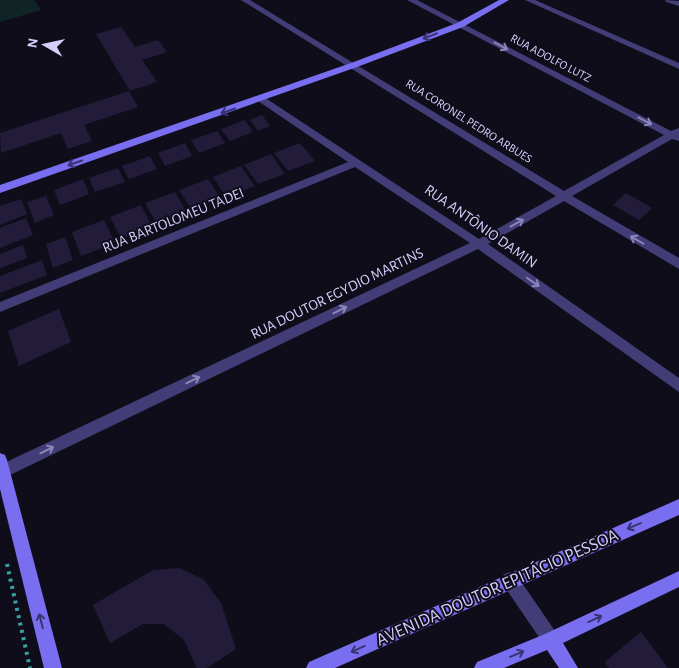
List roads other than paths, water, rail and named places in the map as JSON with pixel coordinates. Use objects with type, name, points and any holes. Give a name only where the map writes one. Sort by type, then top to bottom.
[{"type":"street","name":"RUA CORONEL PEDRO ARBUES","points":[[245,0],[354,65],[563,198],[679,264]]},
{"type":"street","name":"RUA ADOLFO LUTZ","points":[[411,0],[677,135]]},
{"type":"street","points":[[0,189],[260,100],[354,65],[460,25],[505,0]]},
{"type":"street","points":[[529,0],[679,66]]},
{"type":"street","points":[[669,0],[679,4]]},
{"type":"street","name":"RUA ANTÔNIO DAMIN","points":[[260,100],[479,244],[679,386]]},
{"type":"street","name":"RUA DOUTOR EGYDIO MARTINS","points":[[1,466],[479,244],[677,135]]},
{"type":"street","name":"RUA BARTOLOMEU TADEI","points":[[0,307],[357,162]]},
{"type":"street","points":[[1,466],[53,668]]},
{"type":"street","name":"AVENIDA DOUTOR EPITÁCIO PESSOA","points":[[315,668],[510,580],[679,507]]},
{"type":"street","points":[[483,668],[551,640],[679,579]]},
{"type":"street","points":[[510,580],[569,668]]}]
